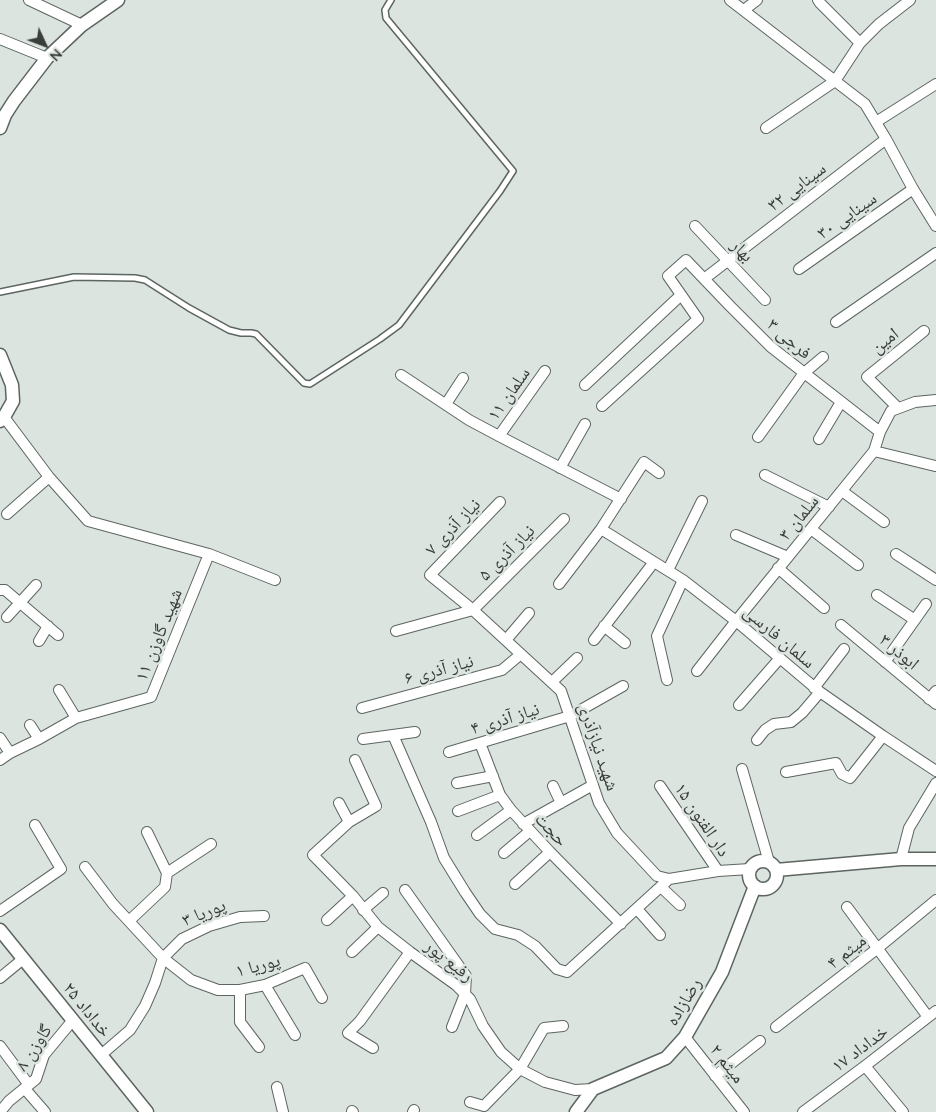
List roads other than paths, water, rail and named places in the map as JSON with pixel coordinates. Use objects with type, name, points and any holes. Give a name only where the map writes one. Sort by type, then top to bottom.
[{"type":"street","points":[[29,0],[82,25]]},
{"type":"street","points":[[0,128],[2,115],[48,58],[82,25],[118,0]]},
{"type":"street","points":[[730,0],[865,104],[913,189],[932,210],[936,226]]},
{"type":"street","points":[[744,10],[757,0]]},
{"type":"street","points":[[818,0],[860,43]]},
{"type":"street","points":[[766,128],[835,81],[860,43],[879,24],[910,0]]},
{"type":"street","points":[[0,39],[48,58]]},
{"type":"street","points":[[876,122],[936,84]]},
{"type":"street","name":"سینایی ۳۲","points":[[704,278],[886,139]]},
{"type":"street","name":"سینایی ۳۰","points":[[799,269],[913,189]]},
{"type":"street","name":"بهار","points":[[695,226],[765,300]]},
{"type":"street","points":[[836,322],[936,253]]},
{"type":"street","name":"فرجی ۳","points":[[681,295],[668,276],[686,260],[771,346],[880,432]]},
{"type":"street","points":[[585,385],[681,295],[698,319],[602,406]]},
{"type":"street","name":"امین","points":[[898,408],[866,377],[924,331]]},
{"type":"street","points":[[0,355],[12,385],[13,401],[2,419],[88,521],[209,554],[276,580]]},
{"type":"street","points":[[758,437],[804,373],[823,357]]},
{"type":"street","name":"سلمان ۱۱","points":[[499,436],[544,371]]},
{"type":"street","points":[[400,375],[469,420],[621,499]]},
{"type":"street","points":[[446,404],[463,378]]},
{"type":"street","points":[[898,408],[914,402],[936,400]]},
{"type":"street","points":[[819,440],[841,402]]},
{"type":"street","name":"سلمان ۳","points":[[697,671],[874,451],[880,432],[891,411],[898,408]]},
{"type":"street","points":[[560,468],[585,424]]},
{"type":"street","points":[[874,451],[935,466]]},
{"type":"street","points":[[559,584],[601,529],[644,462],[660,473]]},
{"type":"street","points":[[765,475],[829,507]]},
{"type":"street","points":[[7,514],[49,477]]},
{"type":"street","points":[[842,490],[884,522]]},
{"type":"street","points":[[668,570],[702,501]]},
{"type":"street","name":"نیاز آذری ۷","points":[[430,575],[500,502]]},
{"type":"street","name":"نیاز آذری ۵","points":[[473,610],[564,519]]},
{"type":"street","name":"سلمان فارسی","points":[[601,529],[683,580],[736,621],[817,690],[936,771]]},
{"type":"street","points":[[811,529],[858,564]]},
{"type":"street","points":[[736,535],[788,557]]},
{"type":"street","name":"شهید گاوزن ۱۱","points":[[0,760],[76,718],[151,697],[209,554]]},
{"type":"street","points":[[896,554],[936,580]]},
{"type":"street","points":[[594,640],[654,562]]},
{"type":"street","points":[[778,568],[824,608]]},
{"type":"street","name":"شهید نیازآذری","points":[[430,575],[473,610],[561,691],[600,803],[617,833],[657,876],[669,879]]},
{"type":"street","points":[[667,680],[657,636],[683,580]]},
{"type":"street","points":[[7,617],[36,585]]},
{"type":"street","points":[[0,590],[5,590],[58,635]]},
{"type":"street","points":[[877,594],[915,620]]},
{"type":"street","points":[[885,662],[926,604]]},
{"type":"street","points":[[396,630],[473,610]]},
{"type":"street","points":[[506,640],[529,613]]},
{"type":"street","points":[[39,641],[48,626]]},
{"type":"street","points":[[604,626],[625,643]]},
{"type":"street","name":"ابوذر ۳","points":[[841,626],[885,662],[934,698]]},
{"type":"street","points":[[757,740],[765,730],[774,724],[791,722],[802,713],[844,649]]},
{"type":"street","name":"نیاز آذری ۶","points":[[362,708],[502,670],[521,654]]},
{"type":"street","points":[[552,682],[577,658]]},
{"type":"street","points":[[739,704],[780,658]]},
{"type":"street","name":"نیاز آذری ۴","points":[[449,752],[570,716],[623,686]]},
{"type":"street","points":[[59,690],[76,718]]},
{"type":"street","points":[[30,726],[39,739]]},
{"type":"street","points":[[363,739],[415,732]]},
{"type":"street","points":[[394,735],[432,822],[444,858],[480,914],[495,930],[518,935],[535,946],[557,969],[567,972],[669,879],[750,869]]},
{"type":"street","points":[[786,772],[836,763],[842,774],[850,778],[883,736]]},
{"type":"street","points":[[0,738],[10,753]]},
{"type":"street","name":"حجت","points":[[480,743],[500,794],[511,810],[621,924]]},
{"type":"street","points":[[338,803],[349,822],[376,806],[355,760]]},
{"type":"street","points":[[742,769],[773,866],[777,875],[772,885],[766,888],[755,886],[750,879],[750,869],[758,862],[764,861],[773,866],[901,859],[936,859]]},
{"type":"street","points":[[457,783],[493,776]]},
{"type":"street","points":[[901,859],[908,828],[936,783]]},
{"type":"street","points":[[504,853],[527,828],[561,803],[593,785]]},
{"type":"street","points":[[553,786],[561,803]]},
{"type":"street","name":"دار الفنون ۱۵","points":[[660,786],[718,872]]},
{"type":"street","points":[[458,811],[500,794]]},
{"type":"street","points":[[477,835],[511,810]]},
{"type":"street","name":"رفیع پور","points":[[349,822],[313,855],[353,896],[378,927],[456,985],[470,999],[483,1026],[501,1052],[520,1069],[545,1082],[575,1090],[592,1089]]},
{"type":"street","points":[[0,911],[61,869],[34,825]]},
{"type":"street","points":[[129,921],[165,886],[167,873],[147,832]]},
{"type":"street","points":[[167,873],[211,844]]},
{"type":"street","points":[[516,884],[550,852]]},
{"type":"street","name":"پوریا ۱","points":[[85,868],[113,904],[164,958],[191,980],[218,990],[240,990],[266,985],[305,968],[322,998]]},
{"type":"street","name":"رضازاده","points":[[592,1089],[666,1058],[685,1037],[722,972],[755,886]]},
{"type":"street","points":[[661,887],[680,905]]},
{"type":"street","points":[[405,890],[466,976],[465,994],[452,1026]]},
{"type":"street","points":[[363,910],[383,893]]},
{"type":"street","points":[[327,920],[353,896]]},
{"type":"street","name":"میثم ۴","points":[[776,1028],[936,900]]},
{"type":"street","points":[[847,908],[932,1014]]},
{"type":"street","points":[[637,909],[660,935]]},
{"type":"street","name":"پوریا ۳","points":[[164,958],[182,939],[209,926],[240,917],[264,916]]},
{"type":"street","points":[[352,952],[378,927]]},
{"type":"street","name":"خداداد ۲۵","points":[[0,930],[146,1112]]},
{"type":"street","points":[[373,1048],[348,1033],[360,1020],[410,952]]},
{"type":"street","points":[[101,1055],[130,1030],[145,1006],[164,958]]},
{"type":"street","points":[[0,978],[23,959]]},
{"type":"street","points":[[266,985],[295,1035]]},
{"type":"street","points":[[240,990],[240,1022],[259,1047]]},
{"type":"street","name":"خداداد ۱۷","points":[[803,1112],[932,1014]]},
{"type":"street","name":"گاوزن ۸","points":[[0,1111],[36,1079],[44,1055],[72,1020]]},
{"type":"street","points":[[470,1102],[484,1106],[520,1069],[544,1028],[563,1026]]},
{"type":"street","name":"میثم ۲","points":[[685,1037],[744,1112]]},
{"type":"street","points":[[715,1076],[760,1041]]},
{"type":"street","points":[[0,1046],[45,1112]]},
{"type":"street","points":[[865,1066],[903,1112]]},
{"type":"street","points":[[277,1087],[283,1112]]},
{"type":"street","points":[[576,1112],[592,1089]]},
{"type":"lane","points":[[0,292],[74,277],[135,278],[145,280],[189,308],[229,330],[256,334],[304,384],[310,384],[399,325],[513,171],[386,18],[385,10],[391,0]]}]
